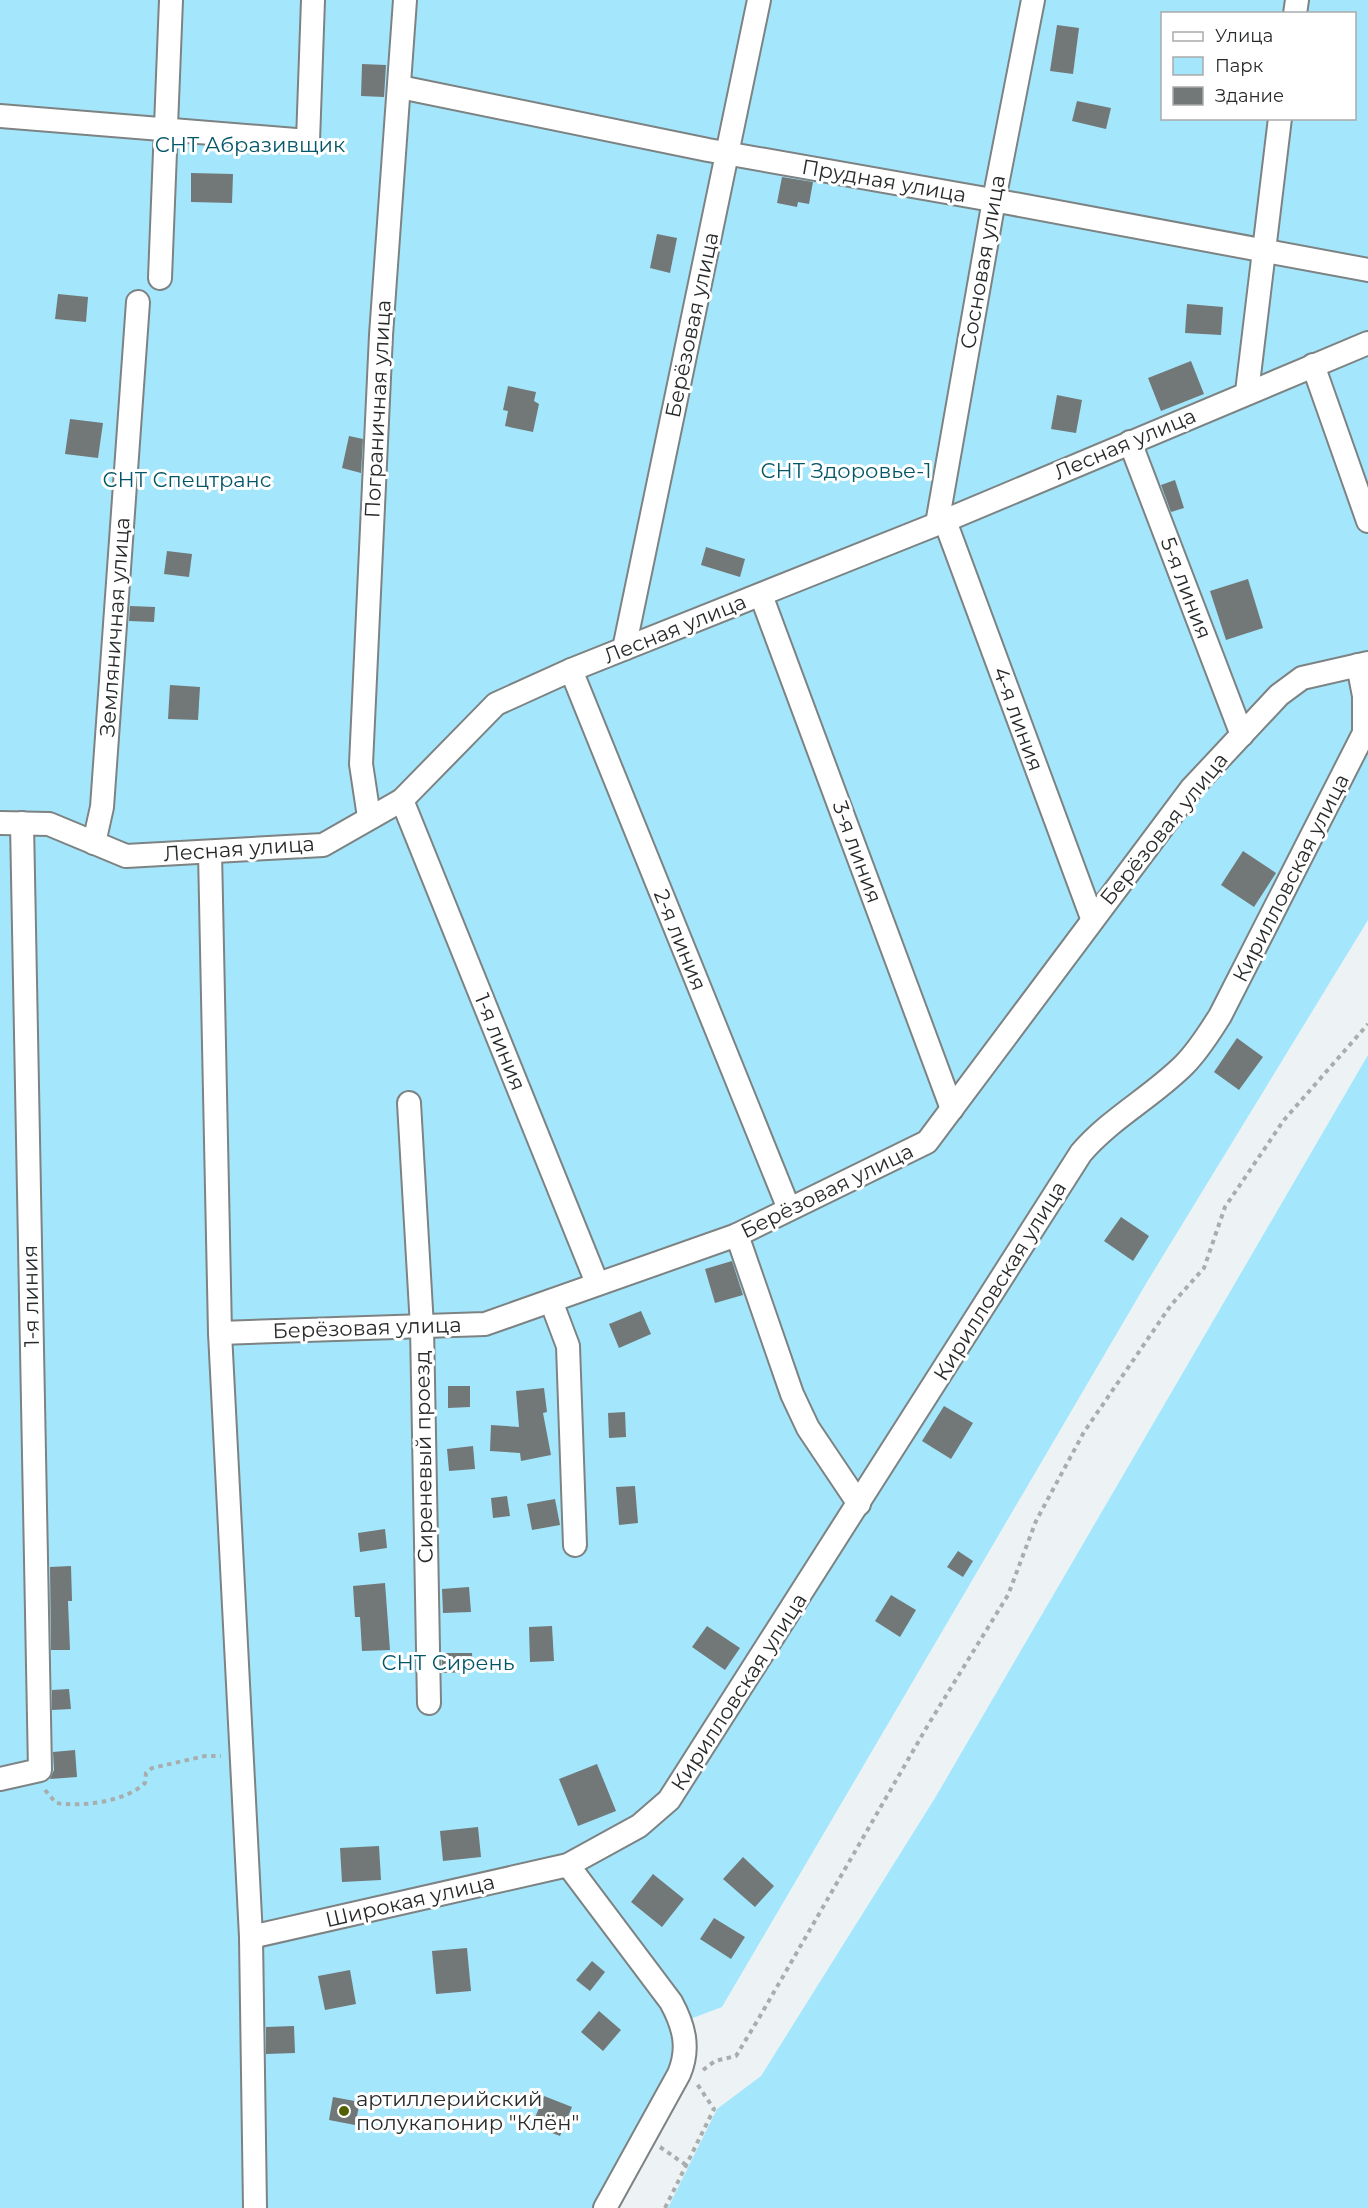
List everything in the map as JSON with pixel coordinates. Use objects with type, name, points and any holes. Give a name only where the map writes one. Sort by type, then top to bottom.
[{"type":"street","points":[[160,278],[171,0]]},
{"type":"street","points":[[0,116],[308,141],[313,0]]},
{"type":"street","name":"Пограничная улица","points":[[369,817],[361,764],[381,335],[405,0]]},
{"type":"street","name":"Берёзовая улица","points":[[624,649],[759,0]]},
{"type":"street","name":"Сосновая улица","points":[[941,523],[994,200],[1033,0]]},
{"type":"street","name":"Прудная улица","points":[[400,87],[728,154],[994,200],[1368,270]]},
{"type":"street","points":[[1247,392],[1266,250],[1280,120]]},
{"type":"street","name":"Земляничная улица","points":[[94,843],[102,807],[138,302]]},
{"type":"street","name":"Лесная улица","points":[[11,823],[49,824],[126,856],[323,845],[357,828],[369,817],[402,800],[496,704],[571,670],[941,523],[1247,392],[1368,343]]},
{"type":"street","points":[[1313,365],[1368,522]]},
{"type":"street","name":"5-я линия","points":[[1130,442],[1242,735]]},
{"type":"street","name":"4-я линия","points":[[941,523],[1092,918]]},
{"type":"street","name":"3-я линия","points":[[761,595],[952,1109]]},
{"type":"street","name":"Берёзовая улица","points":[[220,1333],[485,1324],[737,1235],[927,1142],[1092,918],[1191,789],[1279,695],[1302,678],[1363,664]]},
{"type":"street","name":"Кирилловская улица","points":[[568,1865],[639,1826],[669,1800],[1081,1153],[1098,1133],[1182,1067],[1205,1040],[1221,1016],[1364,733],[1363,664]]},
{"type":"street","name":"2-я линия","points":[[571,670],[789,1209]]},
{"type":"street","name":"1-я линия","points":[[402,800],[597,1283]]},
{"type":"street","name":"1-я линия","points":[[11,823],[37,1771]]},
{"type":"street","points":[[210,852],[220,1333],[251,1937],[255,2208]]},
{"type":"street","name":"Сиреневый проезд","points":[[409,1103],[422,1327],[429,1703]]},
{"type":"street","points":[[737,1235],[792,1394],[808,1428],[859,1504]]},
{"type":"street","points":[[550,1301],[568,1346],[574,1545]]},
{"type":"street","points":[[0,1779],[37,1771]]},
{"type":"street","points":[[568,1865],[671,2002],[682,2022],[687,2072],[644,2137],[605,2208]]},
{"type":"street","name":"Широкая улица","points":[[251,1937],[568,1865]]},
{"type":"path","points":[[665,2208],[714,2109],[687,2072],[736,2056],[928,1725],[1008,1595],[1036,1521],[1084,1432],[1171,1305],[1204,1268],[1225,1207],[1284,1120],[1368,1025]]},
{"type":"path","points":[[37,1771],[38,1782],[56,1803],[75,1806],[135,1792],[145,1783],[146,1773],[152,1768],[205,1756],[242,1758]]},
{"type":"path","points":[[644,2137],[686,2165]]},
{"type":"green space","points":[[0,0],[1368,0],[1368,920],[1147,1282],[722,2007],[682,2022],[685,2042],[605,2208],[0,2208]]},
{"type":"green space","points":[[1368,1055],[1368,2208],[668,2208],[717,2109],[761,2076],[935,1798]]},
{"type":"building","points":[[1057,25],[1079,28],[1073,74],[1050,71]]},
{"type":"building","points":[[362,64],[386,65],[384,97],[361,96]]},
{"type":"building","points":[[1077,101],[1111,108],[1106,129],[1072,121]]},
{"type":"building","points":[[191,173],[233,174],[232,203],[191,202]]},
{"type":"building","points":[[782,177],[813,182],[809,204],[798,202],[797,207],[777,203]]},
{"type":"building","points":[[657,234],[677,238],[670,273],[650,268]]},
{"type":"building","points":[[58,294],[88,297],[86,322],[55,319]]},
{"type":"building","points":[[1187,304],[1223,307],[1221,335],[1185,333]]},
{"type":"building","points":[[1191,361],[1204,394],[1161,411],[1148,378]]},
{"type":"building","points":[[508,386],[536,392],[534,401],[539,404],[533,432],[505,426],[508,411],[503,410]]},
{"type":"building","points":[[1057,395],[1082,400],[1076,433],[1051,429]]},
{"type":"building","points":[[70,419],[103,423],[98,458],[65,454]]},
{"type":"building","points":[[349,436],[363,439],[361,473],[342,468]]},
{"type":"building","points":[[1175,480],[1184,508],[1171,512],[1161,485]]},
{"type":"building","points":[[706,547],[745,559],[740,577],[701,565]]},
{"type":"building","points":[[167,551],[192,554],[189,577],[164,574]]},
{"type":"building","points":[[1248,579],[1263,628],[1226,640],[1210,591]]},
{"type":"building","points":[[130,606],[155,607],[154,622],[129,621]]},
{"type":"building","points":[[170,685],[200,687],[198,720],[168,719]]},
{"type":"building","points":[[1243,851],[1276,873],[1254,907],[1221,885]]},
{"type":"building","points":[[1237,1038],[1263,1057],[1239,1090],[1214,1072]]},
{"type":"building","points":[[1121,1217],[1149,1236],[1133,1261],[1104,1241]]},
{"type":"building","points":[[732,1261],[743,1295],[715,1303],[705,1269]]},
{"type":"building","points":[[641,1311],[651,1334],[619,1348],[609,1324]]},
{"type":"building","points":[[448,1386],[470,1386],[470,1407],[448,1408]]},
{"type":"building","points":[[544,1388],[547,1412],[543,1413],[551,1455],[521,1461],[520,1453],[490,1451],[491,1425],[519,1427],[516,1391]]},
{"type":"building","points":[[944,1406],[973,1423],[951,1459],[922,1441]]},
{"type":"building","points":[[625,1412],[626,1437],[609,1438],[608,1413]]},
{"type":"building","points":[[473,1446],[475,1469],[449,1471],[447,1449]]},
{"type":"building","points":[[635,1486],[638,1523],[619,1525],[616,1487]]},
{"type":"building","points":[[507,1496],[510,1516],[493,1518],[491,1498]]},
{"type":"building","points":[[555,1499],[560,1525],[532,1530],[527,1504]]},
{"type":"building","points":[[385,1529],[387,1548],[360,1552],[358,1533]]},
{"type":"building","points":[[958,1551],[973,1561],[963,1577],[947,1567]]},
{"type":"building","points":[[71,1566],[72,1601],[68,1601],[70,1650],[51,1650],[50,1567]]},
{"type":"building","points":[[385,1583],[390,1650],[362,1651],[360,1617],[355,1617],[353,1586]]},
{"type":"building","points":[[469,1587],[471,1612],[443,1613],[442,1589]]},
{"type":"building","points":[[891,1595],[916,1610],[900,1637],[875,1621]]},
{"type":"building","points":[[552,1626],[554,1661],[530,1662],[529,1627]]},
{"type":"building","points":[[707,1626],[740,1648],[725,1670],[692,1647]]},
{"type":"building","points":[[442,1653],[472,1653],[473,1672],[442,1673]]},
{"type":"building","points":[[69,1689],[71,1709],[52,1710],[52,1690]]},
{"type":"building","points":[[75,1750],[77,1777],[50,1779],[54,1770],[53,1752]]},
{"type":"building","points":[[597,1764],[616,1811],[578,1826],[559,1779]]},
{"type":"building","points":[[478,1827],[481,1857],[443,1861],[440,1831]]},
{"type":"building","points":[[379,1846],[381,1880],[342,1882],[340,1848]]},
{"type":"building","points":[[743,1857],[774,1886],[755,1907],[723,1879]]},
{"type":"building","points":[[653,1874],[684,1899],[662,1927],[631,1902]]},
{"type":"building","points":[[714,1918],[745,1937],[731,1959],[700,1939]]},
{"type":"building","points":[[467,1948],[471,1991],[436,1994],[432,1951]]},
{"type":"building","points":[[592,1961],[605,1972],[590,1991],[576,1980]]},
{"type":"building","points":[[350,1970],[356,2004],[325,2010],[318,1976]]},
{"type":"building","points":[[599,2011],[621,2030],[603,2051],[581,2032]]},
{"type":"building","points":[[294,2026],[295,2053],[266,2054],[266,2027]]},
{"type":"building","points":[[544,2096],[572,2107],[560,2136],[532,2125]]},
{"type":"building","name":"артиллерийский полукапонир \"Клён\"","points":[[333,2097],[360,2102],[355,2125],[329,2120]]},
{"type":"place","name":"артиллерийский полукапонир \"Клён\"","points":[[344,2111]]},
{"type":"park label","name":"СНТ Абразивщик","points":[[250,145]]},
{"type":"park label","name":"СНТ Здоровье-1","points":[[846,471]]},
{"type":"park label","name":"СНТ Спецтранс","points":[[187,480]]},
{"type":"park label","name":"СНТ Сирень","points":[[448,1663]]}]
